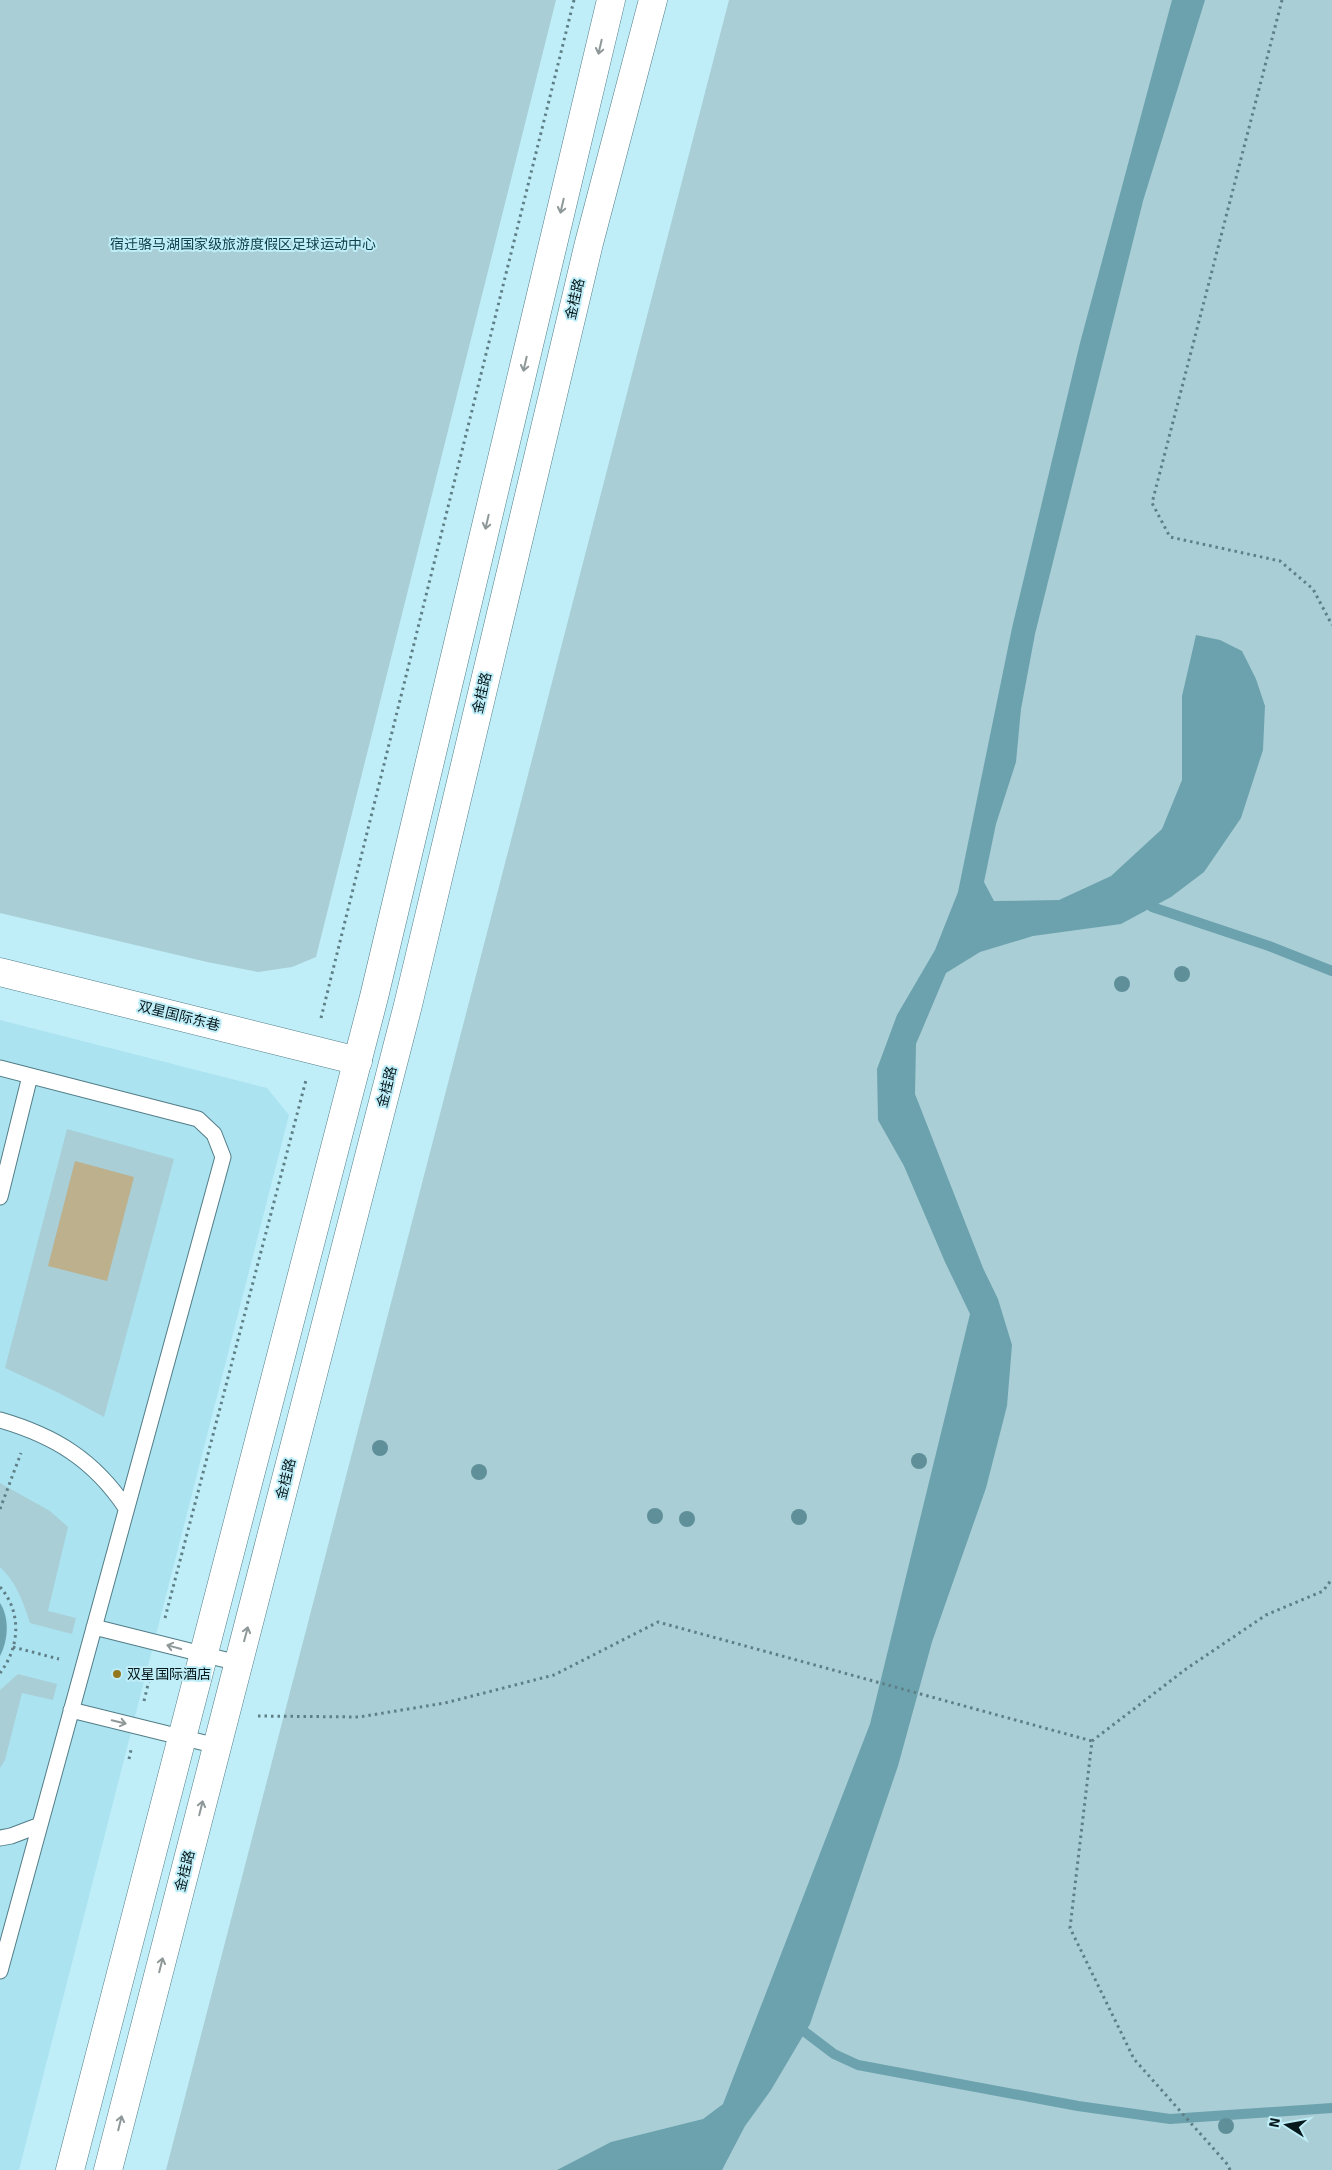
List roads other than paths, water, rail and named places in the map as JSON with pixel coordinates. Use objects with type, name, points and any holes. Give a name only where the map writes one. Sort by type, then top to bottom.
[{"type":"street","points":[[70,2170],[358,1061],[611,0]]},
{"type":"street","name":"金桂路","points":[[108,2170],[408,1005],[589,243],[652,0]]},
{"type":"street","name":"双星国际东巷","points":[[0,972],[358,1061]]},
{"type":"lane","points":[[0,1068],[198,1120],[214,1134],[223,1157],[0,1971]]},
{"type":"lane","points":[[0,1197],[30,1076]]},
{"type":"lane","points":[[0,1420],[30,1429],[65,1446],[91,1466],[112,1486],[126,1508]]},
{"type":"lane","points":[[94,1627],[238,1663]]},
{"type":"lane","points":[[71,1710],[217,1746]]},
{"type":"lane","points":[[0,1838],[40,1825]]},
{"type":"waterway","points":[[1152,907],[1269,946],[1332,971]]},
{"type":"waterway","points":[[805,2032],[834,2054],[858,2065],[1078,2106],[1170,2119],[1332,2108]]},
{"type":"place","name":"双星国际酒店","points":[[117,1674]]},
{"type":"park label","name":"宿迁骆马湖国家级旅游度假区足球运动中心","points":[[243,244]]}]
